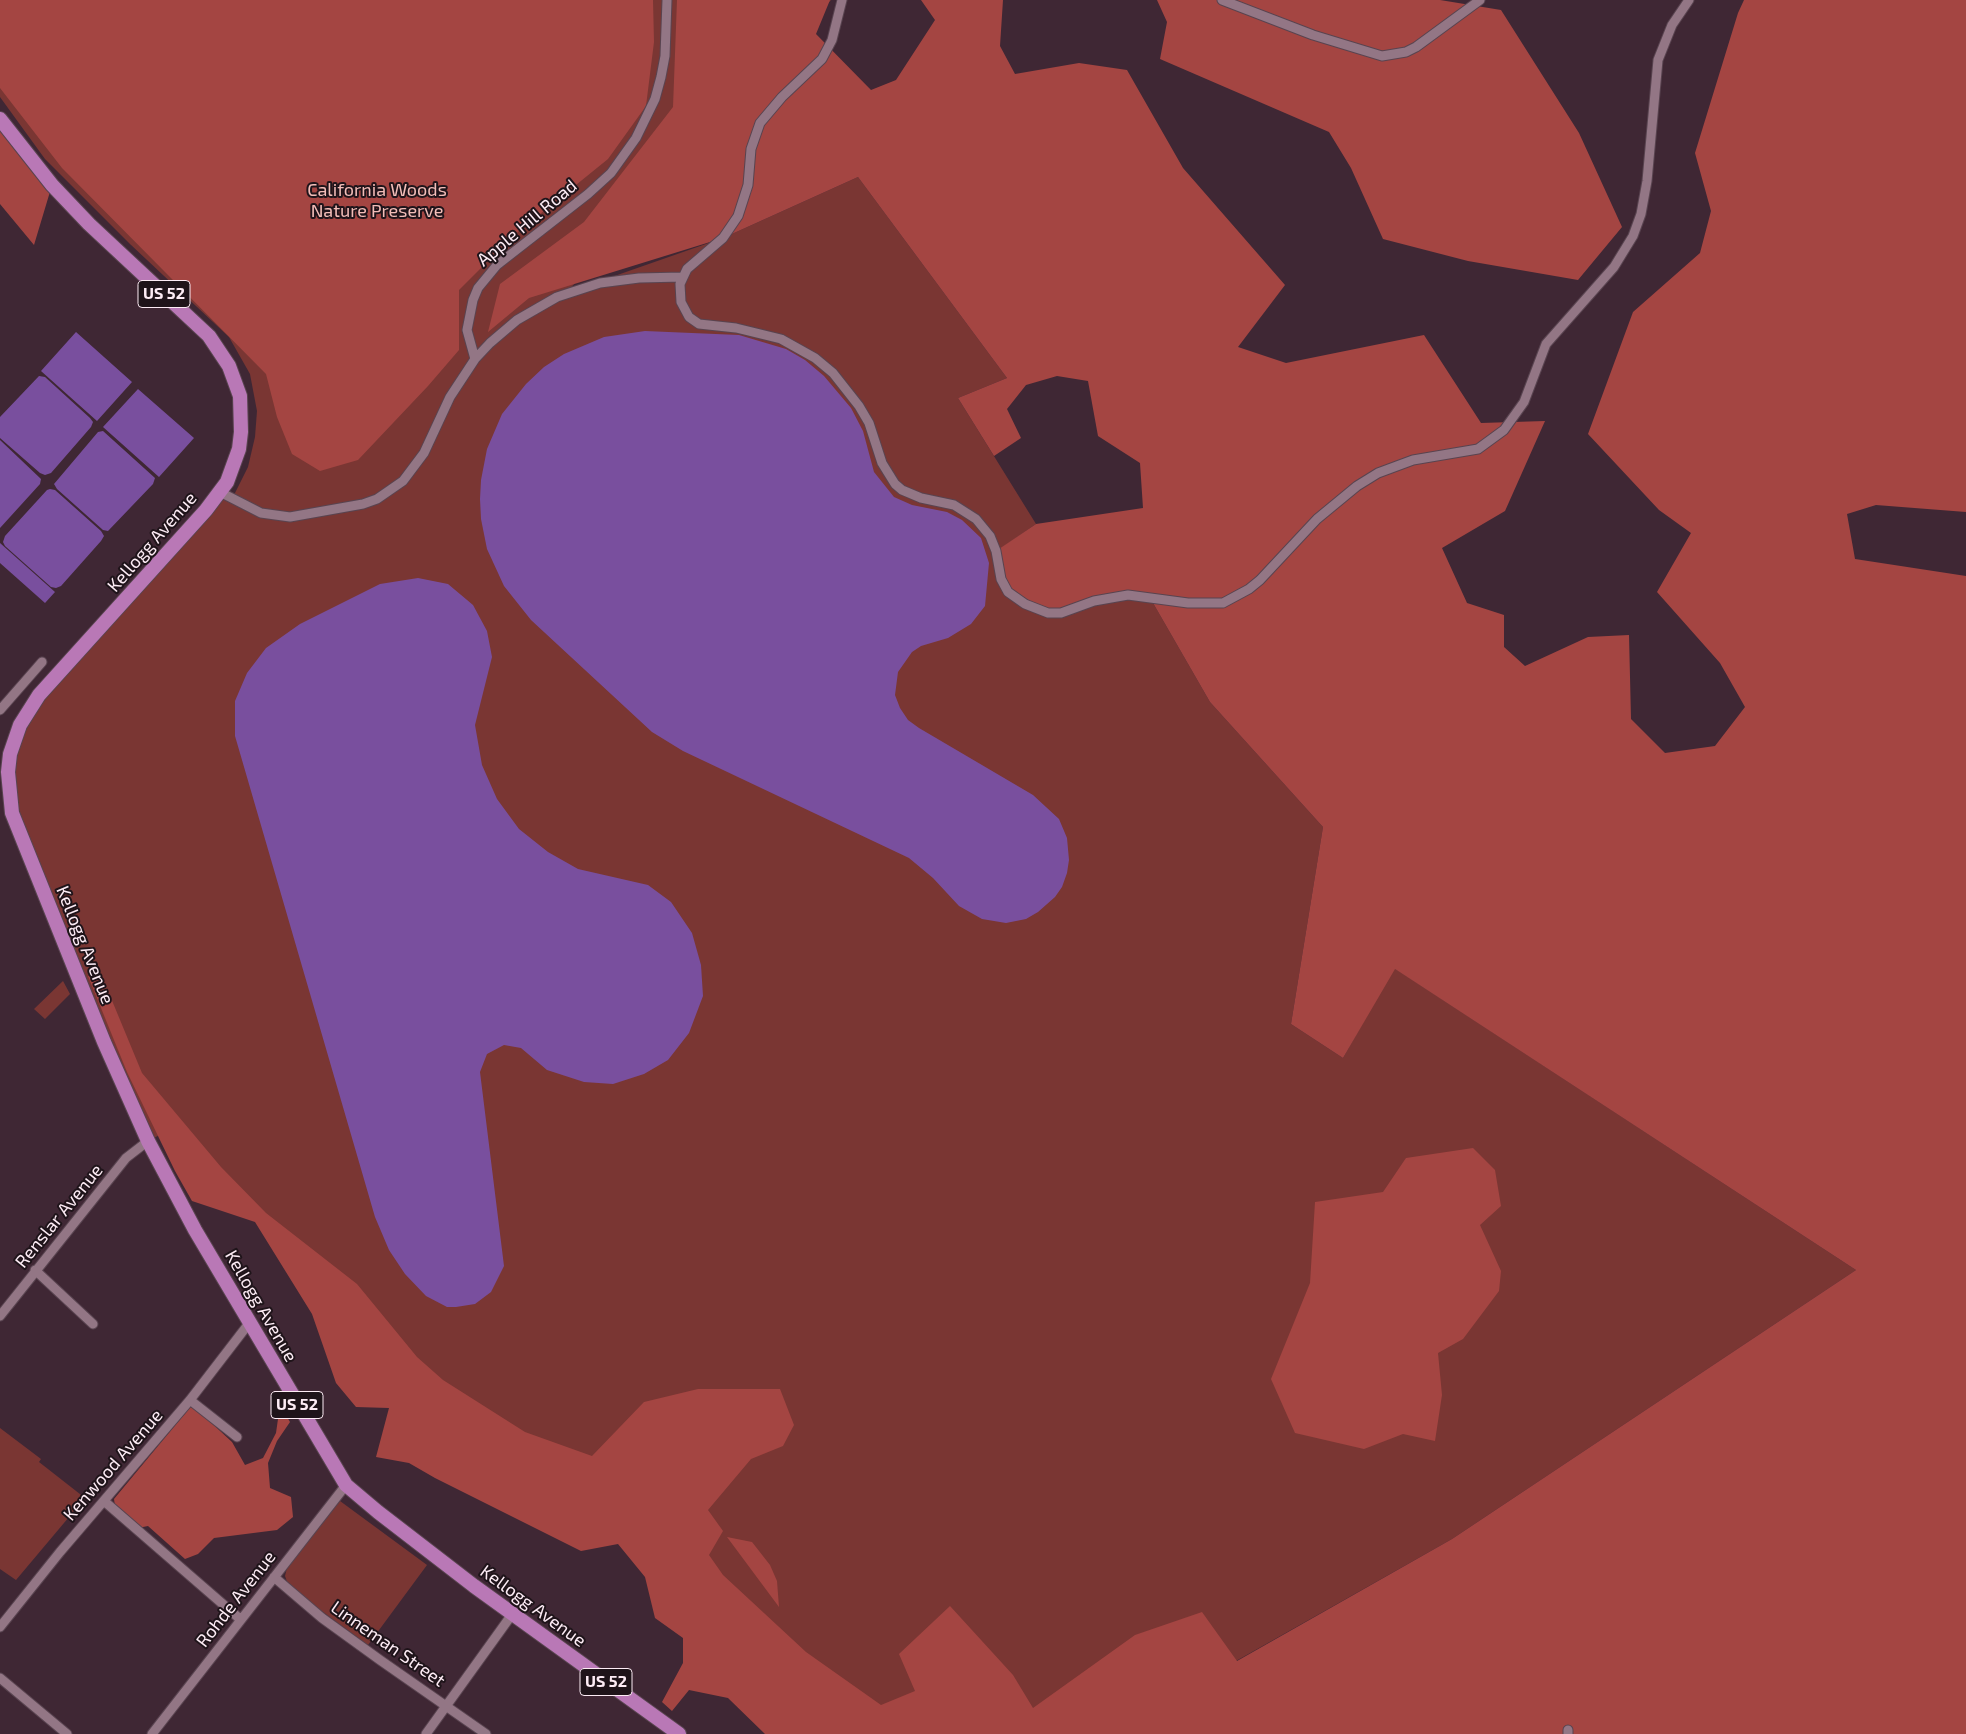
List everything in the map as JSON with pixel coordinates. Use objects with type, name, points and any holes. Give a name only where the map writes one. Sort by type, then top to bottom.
[{"type":"main road","name":"Kellogg Avenue","points":[[0,119],[20,147],[60,194],[89,224],[210,336],[236,381],[241,412],[239,449],[233,468],[220,492],[206,510],[39,695],[29,709],[14,741],[8,772],[12,813],[22,842],[107,1050],[148,1140],[195,1230],[346,1485],[378,1512],[513,1613],[679,1734]]},
{"type":"street","name":"Apple Hill Road","points":[[475,359],[469,340],[468,317],[473,300],[487,276],[496,265],[588,194],[611,172],[636,138],[647,119],[655,99],[665,56],[667,0]]},
{"type":"street","points":[[842,0],[832,40],[825,54],[760,123],[751,148],[748,185],[742,204],[732,226],[723,238],[694,262],[682,277],[680,284],[681,302],[693,321],[708,326],[736,328],[781,339],[815,358],[833,373],[860,406],[869,423],[882,463],[896,484],[902,490],[921,498],[954,505],[976,519],[990,536],[996,551],[1004,586],[1016,600],[1048,613],[1061,613],[1094,601],[1128,595],[1188,604],[1223,603],[1249,589],[1260,580],[1317,519],[1357,486],[1378,473],[1413,460],[1478,449],[1504,430],[1517,414],[1531,386],[1541,352],[1546,344],[1614,267],[1633,236],[1648,180],[1658,60],[1672,25],[1689,0]]},
{"type":"street","points":[[1222,0],[1304,32],[1382,56],[1406,52],[1416,48],[1480,0]]},
{"type":"street","points":[[220,492],[245,507],[276,517],[301,516],[363,504],[377,499],[403,481],[416,466],[429,445],[450,398],[475,359],[490,343],[517,320],[557,297],[600,283],[639,278],[682,277]]},
{"type":"street","points":[[0,710],[42,662]]},
{"type":"street","name":"Renslar Avenue","points":[[0,1316],[126,1158],[148,1140]]},
{"type":"street","points":[[35,1270],[93,1324]]},
{"type":"street","name":"Kenwood Avenue","points":[[0,1627],[190,1400],[250,1322]]},
{"type":"street","points":[[190,1400],[237,1437]]},
{"type":"street","name":"Rohde Avenue","points":[[152,1734],[346,1485]]},
{"type":"street","points":[[104,1501],[155,1548],[240,1619]]},
{"type":"street","name":"Linneman Street","points":[[274,1577],[329,1623],[486,1734]]},
{"type":"street","points":[[426,1734],[513,1613]]},
{"type":"street","points":[[0,1678],[67,1734]]},
{"type":"green space","points":[[0,0],[831,0],[566,293],[723,238],[858,177],[1007,378],[958,398],[1036,524],[997,551],[1094,601],[1149,596],[1210,702],[1323,827],[1291,1024],[1343,1058],[1394,968],[1856,1270],[1452,1539],[1236,1661],[1104,1723],[907,1734],[425,1384],[171,1129],[148,1141],[9,799],[20,725],[220,492],[232,499],[248,467],[255,437],[257,411],[250,374],[229,337],[130,244],[45,159],[0,97]]},
{"type":"green space","name":"California Woods Nature Preserve","points":[[0,0],[653,0],[654,42],[646,106],[608,159],[513,236],[459,290],[459,350],[428,386],[358,460],[320,471],[292,454],[277,417],[266,374],[62,168],[0,88]]},
{"type":"green space","points":[[677,0],[830,0],[816,34],[871,90],[896,80],[935,20],[921,0],[1003,0],[1000,46],[1015,74],[1079,63],[1127,70],[1183,168],[1285,285],[1238,347],[1286,363],[1424,335],[1481,423],[1545,421],[1505,511],[1442,548],[1467,603],[1504,615],[1504,647],[1525,666],[1588,637],[1629,635],[1631,719],[1665,753],[1715,746],[1745,707],[1720,663],[1657,592],[1691,533],[1659,510],[1588,434],[1633,312],[1700,253],[1711,211],[1695,153],[1738,13],[1744,0],[1966,0],[1966,512],[1876,505],[1847,514],[1855,559],[1966,576],[1966,1734],[765,1734],[728,1698],[689,1690],[672,1711],[662,1702],[683,1663],[683,1638],[655,1618],[645,1577],[618,1544],[581,1551],[435,1478],[409,1463],[376,1457],[389,1408],[356,1407],[336,1383],[312,1314],[255,1222],[192,1201],[175,1171],[127,1072],[88,976],[101,974],[142,1073],[221,1167],[266,1213],[357,1284],[417,1357],[443,1380],[525,1432],[592,1456],[644,1402],[698,1389],[780,1389],[794,1425],[783,1446],[751,1459],[708,1510],[723,1531],[709,1555],[723,1575],[806,1652],[881,1705],[915,1691],[899,1654],[950,1606],[1013,1675],[1033,1708],[1135,1635],[1202,1612],[1237,1661],[1452,1539],[1856,1270],[1395,969],[1343,1058],[1291,1024],[1323,827],[1210,702],[1149,596],[1128,595],[1048,613],[1008,592],[996,551],[1036,524],[1143,508],[1140,463],[1098,436],[1088,381],[1057,376],[1026,385],[1007,409],[1021,438],[994,456],[958,398],[1007,378],[858,177],[723,238],[529,298],[488,332],[500,284],[584,222],[673,107]]},
{"type":"green space","points":[[1157,0],[1440,0],[1501,10],[1579,133],[1622,227],[1578,280],[1468,261],[1383,239],[1351,168],[1329,132],[1160,59],[1167,22]]},
{"type":"green space","points":[[0,119],[52,185],[34,245],[0,204]]},
{"type":"green space","points":[[63,981],[70,994],[45,1019],[34,1009]]},
{"type":"green space","points":[[1473,1148],[1495,1170],[1501,1206],[1480,1225],[1501,1271],[1499,1291],[1463,1339],[1438,1353],[1442,1395],[1435,1441],[1403,1434],[1364,1449],[1295,1433],[1271,1379],[1310,1283],[1315,1202],[1383,1192],[1406,1158]]},
{"type":"green space","points":[[192,1405],[232,1442],[245,1465],[263,1458],[276,1433],[280,1405],[290,1422],[277,1441],[268,1463],[270,1488],[291,1497],[293,1517],[277,1530],[214,1538],[198,1554],[185,1559],[148,1526],[138,1528],[115,1506],[114,1499]]},
{"type":"green space","points":[[0,1428],[41,1459],[39,1462],[85,1498],[16,1580],[0,1569]]},
{"type":"green space","points":[[340,1501],[427,1565],[368,1645],[289,1587],[285,1576],[287,1568]]},
{"type":"green space","points":[[727,1537],[752,1542],[770,1565],[777,1581],[779,1607]]},
{"type":"shaded area","points":[[645,331],[739,335],[786,349],[805,360],[824,376],[851,408],[863,431],[874,472],[894,497],[912,505],[947,512],[962,520],[981,538],[989,563],[985,606],[971,624],[948,638],[921,646],[912,652],[898,672],[895,695],[900,708],[908,720],[1033,795],[1059,819],[1067,838],[1069,860],[1067,873],[1062,887],[1055,897],[1038,912],[1026,919],[1006,923],[982,919],[959,906],[933,878],[909,858],[683,751],[652,732],[531,620],[504,586],[487,549],[481,519],[480,499],[481,480],[487,449],[502,414],[526,384],[544,367],[564,354],[604,337]]},
{"type":"shaded area","points":[[76,332],[132,382],[97,421],[41,371]]},
{"type":"shaded area","points":[[39,376],[45,377],[93,422],[91,427],[51,473],[45,475],[40,473],[0,438],[0,417]]},
{"type":"shaded area","points":[[138,389],[194,438],[159,477],[103,427]]},
{"type":"shaded area","points":[[103,431],[155,478],[153,484],[108,531],[103,530],[57,489],[54,484],[98,432]]},
{"type":"shaded area","points":[[0,440],[41,479],[40,484],[0,528]]},
{"type":"shaded area","points":[[50,489],[55,490],[101,531],[104,536],[61,586],[56,588],[51,587],[5,546],[3,542],[5,536]]},
{"type":"shaded area","points":[[0,543],[55,592],[45,603],[0,563]]},
{"type":"shaded area","points":[[418,578],[448,584],[473,605],[487,631],[492,657],[475,725],[482,765],[497,799],[519,829],[548,852],[578,869],[648,885],[671,902],[692,933],[701,965],[703,996],[689,1033],[668,1060],[644,1074],[613,1084],[584,1082],[547,1070],[521,1048],[504,1045],[487,1054],[480,1072],[504,1266],[491,1292],[475,1304],[456,1307],[447,1307],[426,1296],[405,1274],[389,1250],[375,1217],[235,736],[235,701],[247,673],[266,648],[300,624],[380,584]]}]
